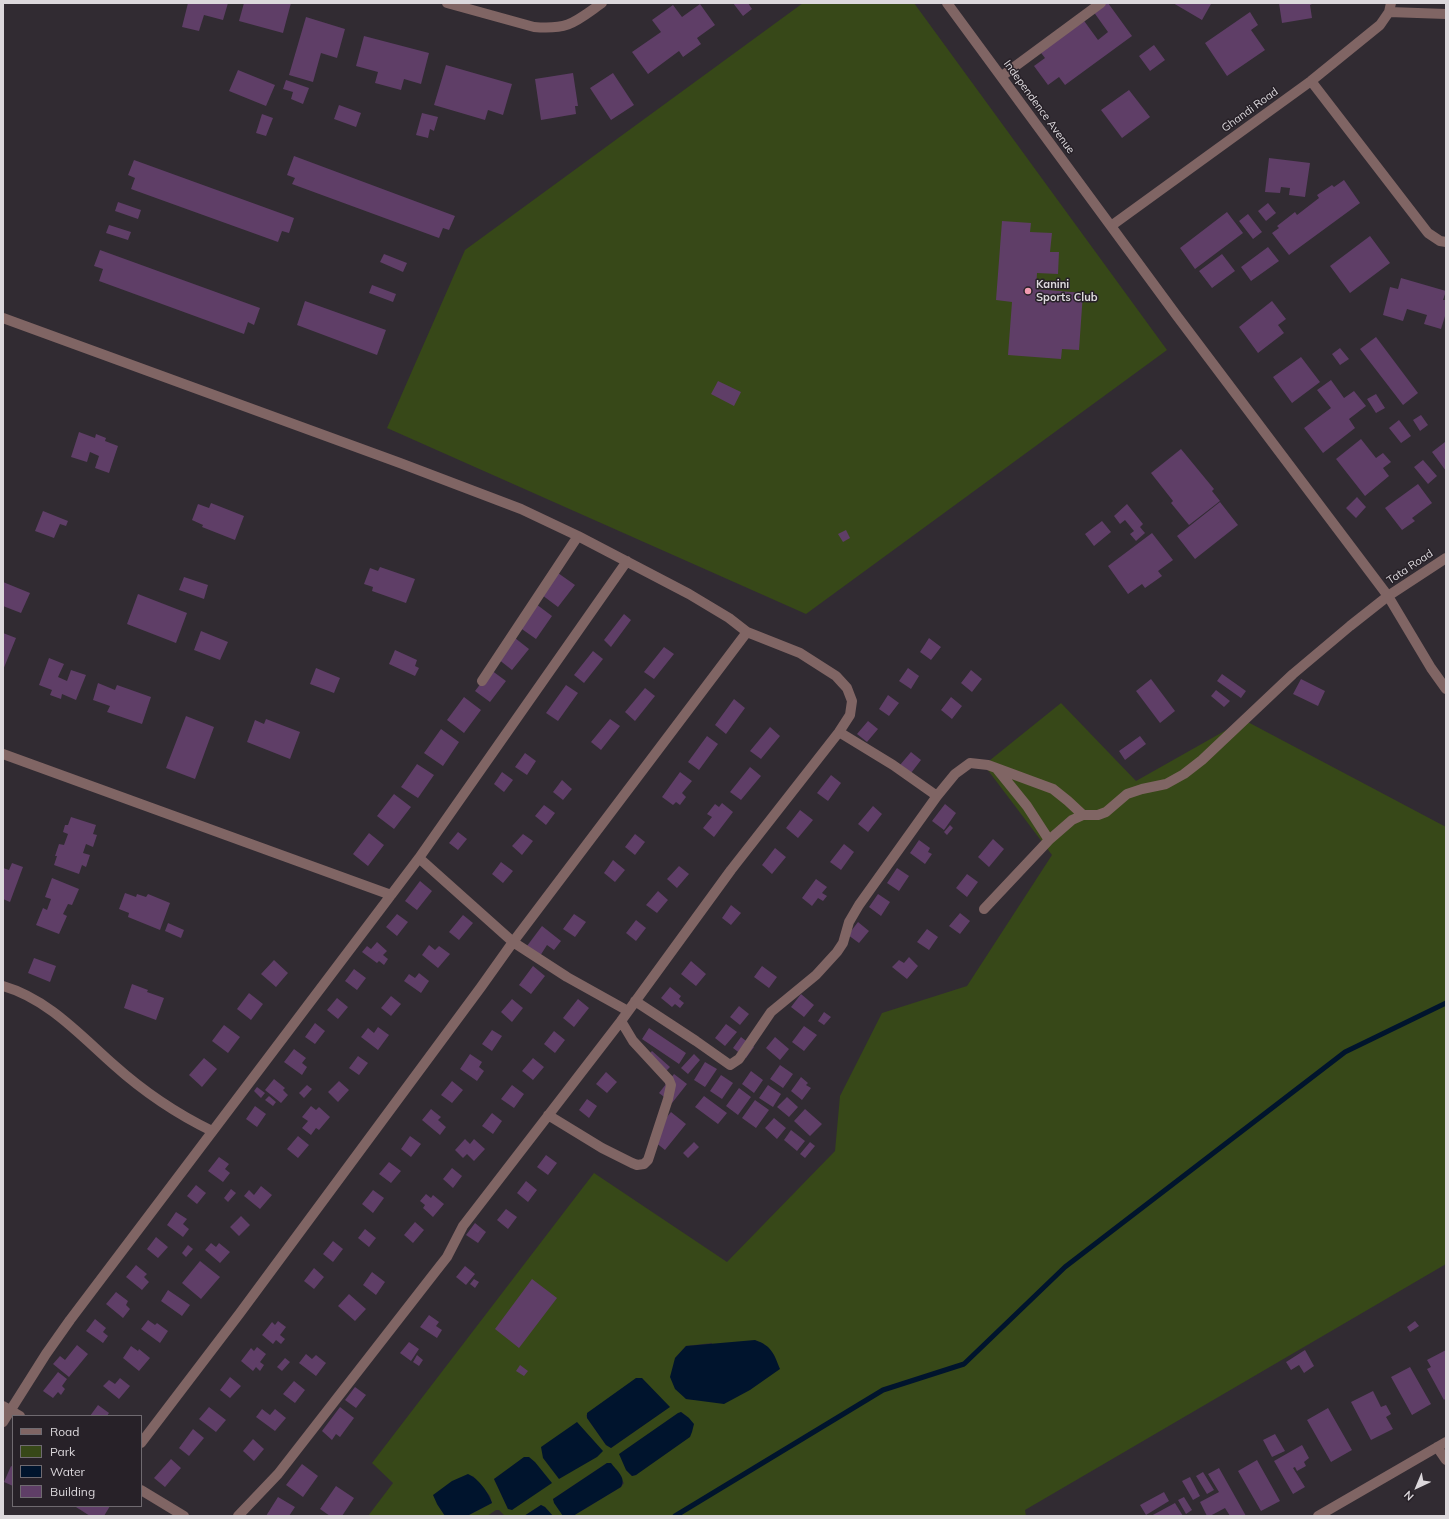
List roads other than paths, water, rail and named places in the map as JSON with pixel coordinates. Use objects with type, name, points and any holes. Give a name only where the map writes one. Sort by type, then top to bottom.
[{"type":"street","points":[[447,3],[534,27],[549,28],[561,27],[575,23],[602,3]]},
{"type":"street","name":"Independence Avenue","points":[[947,3],[1111,226],[1388,596],[1431,668],[1446,689]]},
{"type":"street","points":[[1002,76],[1101,3]]},
{"type":"street","points":[[1390,7],[1446,14]]},
{"type":"street","name":"Ghandi Road","points":[[1111,226],[1311,81],[1380,25],[1390,7]]},
{"type":"street","points":[[1311,81],[1428,233],[1440,241],[1446,242]]},
{"type":"street","points":[[3,318],[248,406],[521,510],[578,536],[689,594],[747,632],[800,653],[836,676],[847,688],[852,701],[850,715],[839,732],[731,870],[634,1001],[621,1021],[463,1226],[447,1257],[278,1474],[238,1516]]},
{"type":"street","points":[[482,680],[578,536]]},
{"type":"street","name":"Tata Road","points":[[1083,815],[1098,815],[1106,812],[1127,794],[1166,784],[1184,774],[1202,760],[1304,665],[1388,596],[1446,558]]},
{"type":"street","points":[[3,1422],[70,1320],[419,858],[627,562]]},
{"type":"street","points":[[142,1442],[249,1301],[513,942],[747,632]]},
{"type":"street","points":[[839,732],[893,765],[937,796]]},
{"type":"street","points":[[3,754],[391,895]]},
{"type":"street","points":[[634,1001],[730,1065],[735,1062],[771,1012],[816,975],[837,952],[843,943],[853,914],[937,796],[955,774],[970,763],[980,763],[1053,789],[1083,815],[1072,820],[1049,840],[984,909]]},
{"type":"street","points":[[995,768],[1027,806],[1049,840]]},
{"type":"street","points":[[419,858],[513,942],[567,977],[628,1011]]},
{"type":"street","points":[[3,986],[17,990],[52,1011],[115,1066],[158,1099],[189,1120],[212,1131]]},
{"type":"street","points":[[548,1115],[602,1148],[632,1163],[638,1165],[644,1164],[648,1160],[668,1099],[671,1085],[669,1080],[633,1041],[621,1021]]},
{"type":"street","points":[[1318,1516],[1442,1444],[1446,1460]]},
{"type":"street","points":[[142,1491],[184,1516]]},
{"type":"water","points":[[755,1340],[761,1342],[772,1351],[780,1369],[750,1390],[724,1404],[686,1399],[675,1389],[670,1377],[675,1358],[686,1346]]},
{"type":"water","points":[[636,1378],[642,1378],[670,1407],[611,1448],[606,1445],[587,1418],[587,1413]]},
{"type":"water","points":[[681,1412],[694,1424],[690,1437],[636,1475],[632,1476],[626,1470],[619,1454]]},
{"type":"water","points":[[577,1422],[603,1451],[597,1457],[559,1479],[543,1458],[541,1447]]},
{"type":"water","points":[[524,1457],[529,1457],[535,1462],[552,1483],[512,1510],[508,1509],[494,1479]]},
{"type":"water","points":[[607,1463],[611,1463],[622,1477],[623,1480],[621,1487],[573,1516],[563,1516],[553,1499]]},
{"type":"water","points":[[468,1474],[483,1486],[492,1503],[467,1516],[445,1516],[433,1495],[452,1481]]},
{"type":"water","points":[[541,1505],[545,1507],[553,1516],[524,1516]]},
{"type":"waterway","points":[[675,1516],[883,1390],[964,1364],[1065,1267],[1345,1052],[1446,1003]]},
{"type":"place","name":"Kanini Sports Club","points":[[1028,291]]}]
